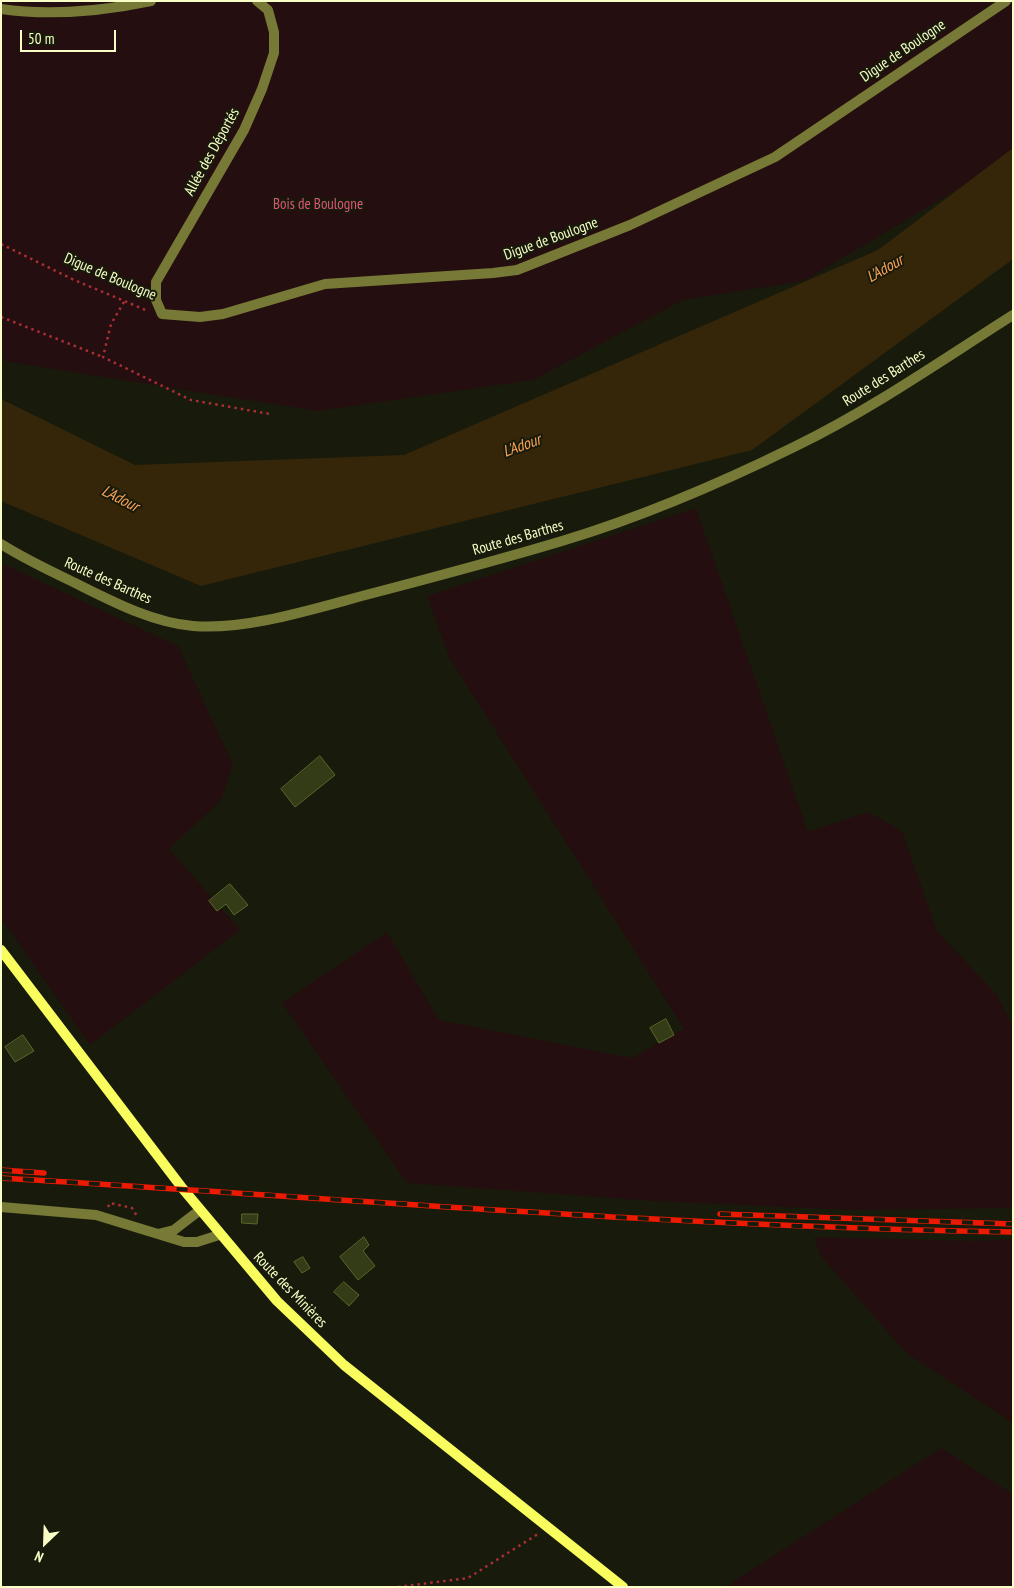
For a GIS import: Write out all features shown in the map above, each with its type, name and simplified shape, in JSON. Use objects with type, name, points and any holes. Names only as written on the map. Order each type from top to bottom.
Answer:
[{"type":"main road","name":"Route des Minières","points":[[1,950],[219,1235],[277,1302],[344,1365],[622,1587]]},
{"type":"street","points":[[1,9],[24,12],[84,10],[120,8],[151,1]]},
{"type":"street","name":"Allée des Déportés","points":[[162,314],[156,300],[156,282],[244,130],[262,89],[274,53],[274,32],[268,10],[257,1]]},
{"type":"street","name":"Digue de Boulogne","points":[[162,314],[200,317],[223,314],[325,284],[493,273],[517,270],[553,257],[630,225],[775,158],[1006,1]]},
{"type":"street","name":"Route des Barthes","points":[[1,544],[113,602],[147,616],[190,626],[253,622],[398,586],[564,541],[709,486],[799,445],[872,404],[1013,315]]},
{"type":"street","points":[[1,1207],[96,1215],[184,1242],[197,1242],[219,1235]]},
{"type":"street","points":[[158,1234],[174,1230],[200,1210]]},
{"type":"path","name":"Digue de Boulogne","points":[[1,244],[124,302],[141,309],[162,314]]},
{"type":"path","points":[[103,357],[111,324],[124,302]]},
{"type":"path","points":[[1,317],[103,357],[191,400],[270,414]]},
{"type":"path","points":[[398,1587],[468,1578],[547,1527]]},
{"type":"green space","name":"Bois de Boulogne","points":[[1,1],[1013,1],[1013,156],[804,281],[683,300],[533,380],[317,411],[9,362],[1,357]]},
{"type":"green space","points":[[696,508],[808,832],[868,812],[902,831],[937,931],[997,995],[1013,1026],[1013,1208],[852,1210],[654,1201],[407,1183],[282,1003],[387,932],[439,1020],[632,1058],[684,1029],[450,659],[427,596]]},
{"type":"green space","points":[[1,563],[178,646],[233,765],[221,800],[169,849],[240,930],[90,1045],[1,918]]},
{"type":"green space","points":[[814,1237],[976,1241],[1013,1239],[1013,1423],[906,1353],[821,1256]]},
{"type":"green space","points":[[941,1448],[1013,1494],[1013,1587],[725,1587]]},
{"type":"water","name":"L'Adour","points":[[1013,148],[1013,259],[752,450],[201,586],[1,501],[1,399],[135,465],[404,455],[878,250]]},
{"type":"building","points":[[320,756],[335,775],[295,807],[281,789]]},
{"type":"building","points":[[230,884],[248,905],[234,915],[226,904],[217,911],[209,901]]},
{"type":"building","points":[[666,1019],[674,1035],[659,1043],[650,1028]]},
{"type":"building","points":[[23,1035],[34,1051],[15,1062],[5,1047]]},
{"type":"building","points":[[242,1214],[258,1214],[257,1224],[242,1223]]},
{"type":"building","points":[[364,1237],[369,1245],[363,1251],[375,1266],[358,1280],[340,1257]]},
{"type":"building","points":[[303,1257],[310,1268],[302,1273],[294,1262]]},
{"type":"building","points":[[344,1282],[359,1295],[349,1306],[334,1292]]},
{"type":"railway","points":[[1,1170],[44,1173]]},
{"type":"railway","points":[[1,1178],[633,1218],[886,1229],[1013,1232]]},
{"type":"railway","points":[[720,1214],[1013,1224]]}]
